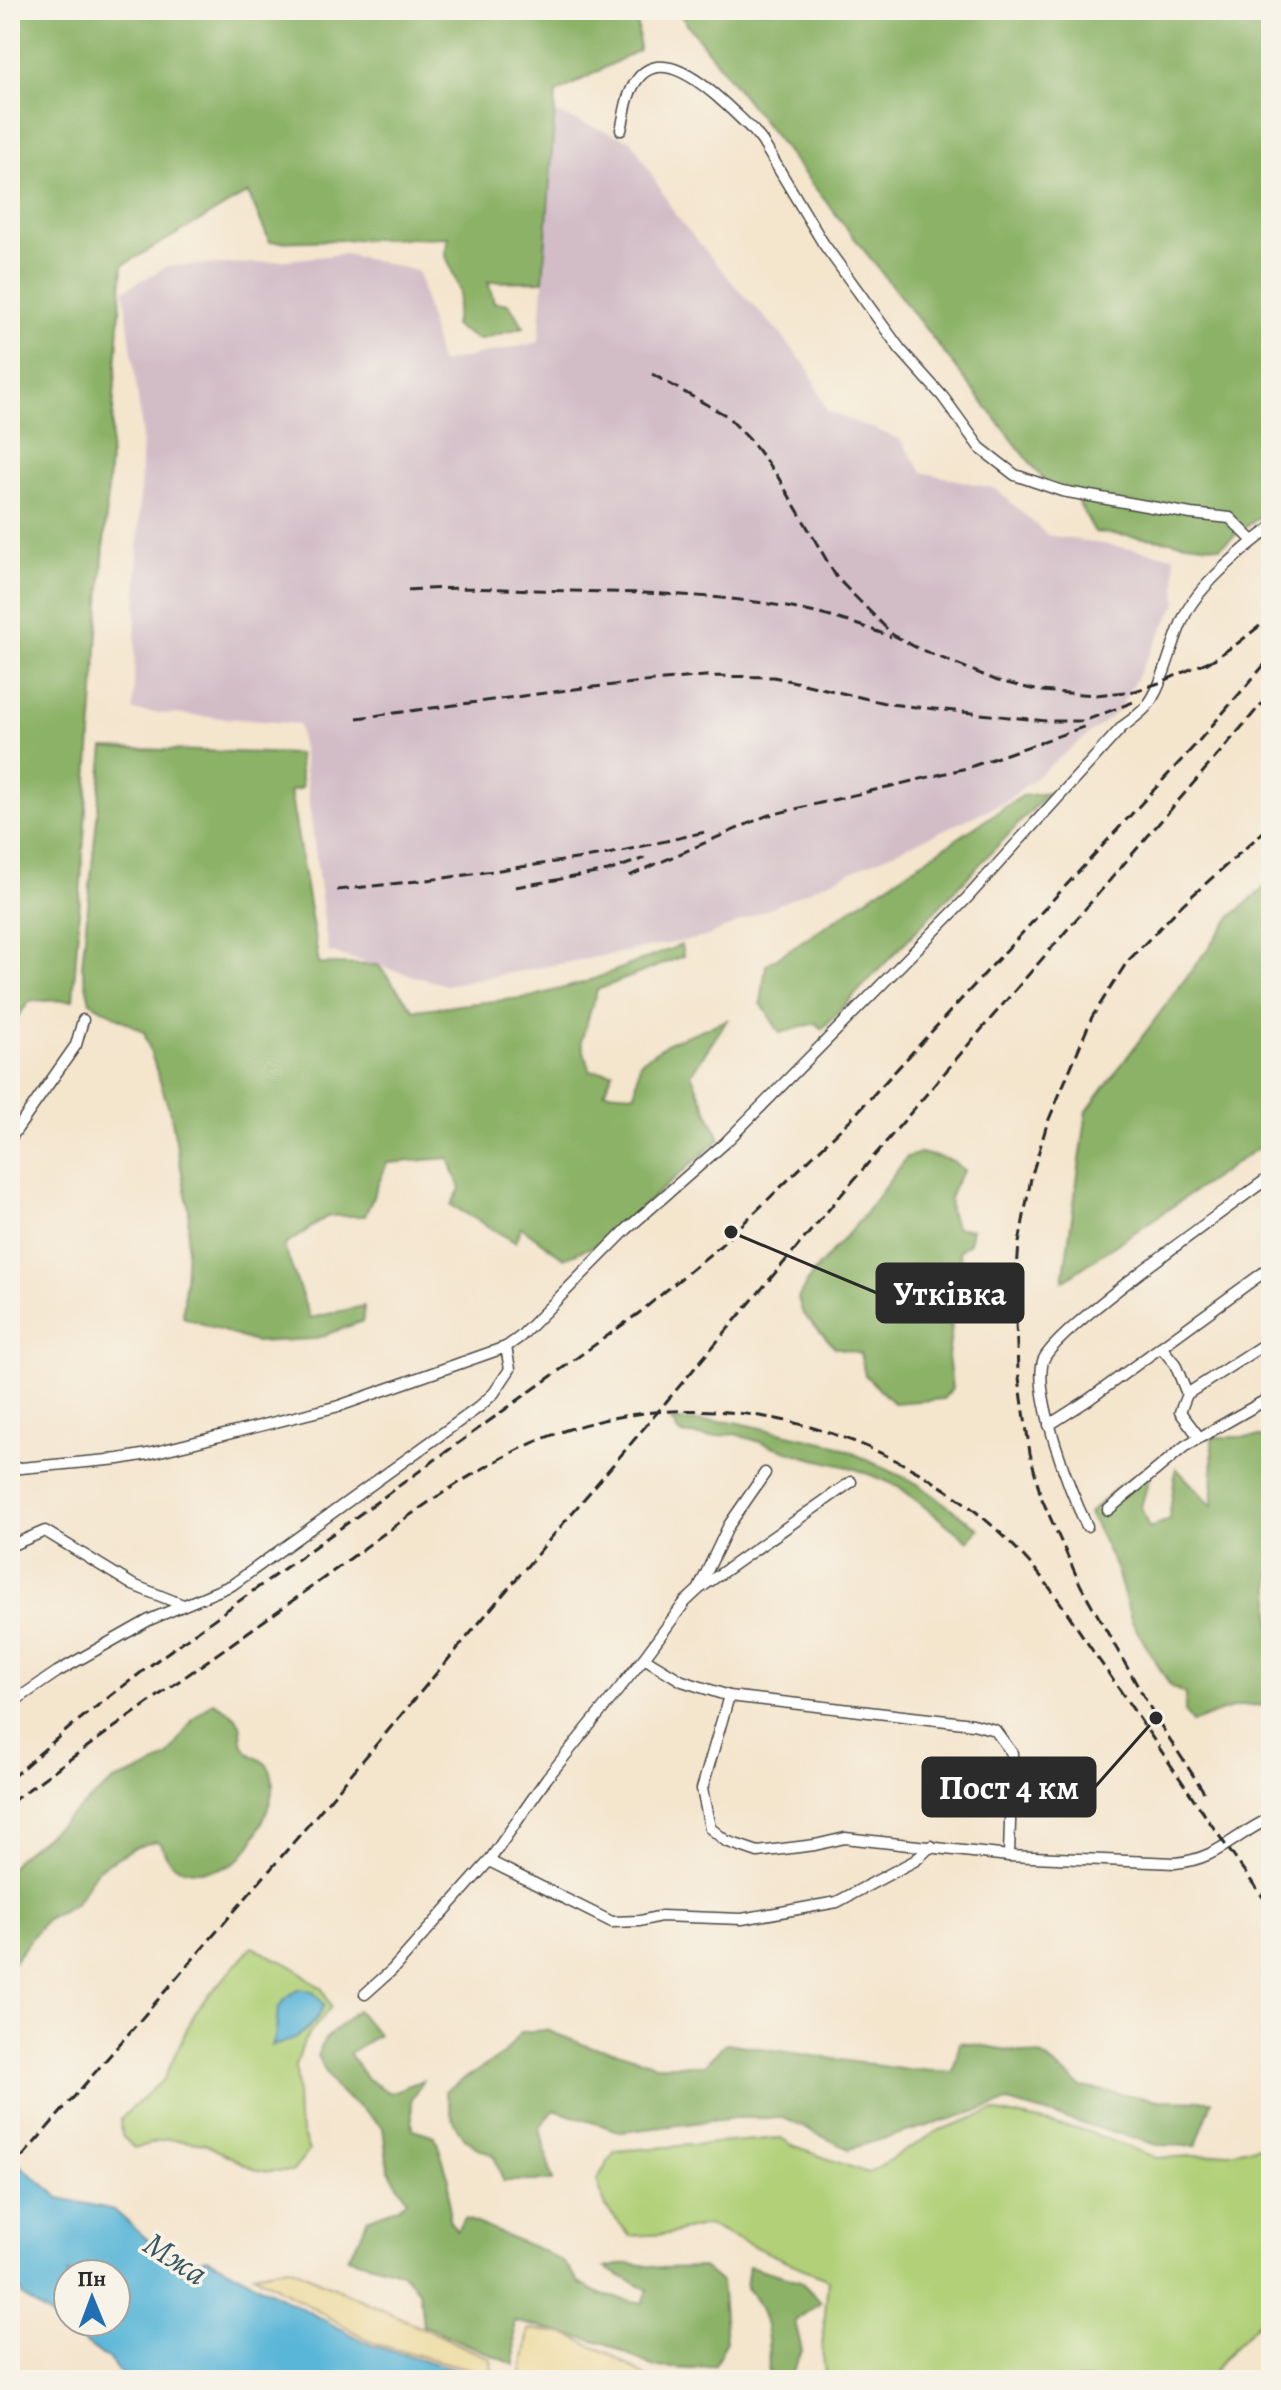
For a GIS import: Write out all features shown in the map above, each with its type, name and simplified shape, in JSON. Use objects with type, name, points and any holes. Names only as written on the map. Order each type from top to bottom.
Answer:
[{"type":"street","points":[[621,130],[630,93],[639,78],[653,68],[667,66],[685,71],[762,141],[823,243],[900,349],[943,397],[980,448],[1015,475],[1062,491],[1230,518],[1253,541]]},
{"type":"street","points":[[10,1469],[148,1454],[339,1406],[506,1347],[520,1337],[627,1229],[725,1143],[967,898],[1122,727],[1147,707],[1156,692],[1170,648],[1189,608],[1253,541],[1271,528]]},
{"type":"street","points":[[10,1139],[76,1045],[83,1020]]},
{"type":"street","points":[[1087,1526],[1066,1479],[1049,1425],[1042,1362],[1052,1346],[1141,1273],[1271,1176]]},
{"type":"street","points":[[1049,1425],[1271,1267]]},
{"type":"street","points":[[1199,1437],[1180,1412],[1187,1394],[1271,1340]]},
{"type":"street","points":[[10,1704],[57,1672],[149,1620],[232,1585],[479,1407],[494,1393],[510,1369],[506,1347]]},
{"type":"street","points":[[1161,1347],[1175,1364],[1187,1394]]},
{"type":"street","points":[[1108,1510],[1199,1437],[1271,1397]]},
{"type":"street","points":[[699,1589],[729,1525],[765,1473]]},
{"type":"street","points":[[365,1994],[392,1970],[489,1861],[547,1778],[685,1602],[851,1482]]},
{"type":"street","points":[[10,1546],[45,1531],[133,1585],[183,1605]]},
{"type":"street","points":[[644,1658],[682,1681],[729,1696],[973,1724],[995,1730],[1012,1753],[1009,1856]]},
{"type":"street","points":[[729,1696],[702,1789],[710,1828],[726,1841],[758,1852],[845,1838],[1009,1856],[1175,1863],[1209,1856],[1271,1818]]},
{"type":"street","points":[[489,1861],[612,1922],[640,1921],[661,1916],[742,1919],[837,1902],[916,1860],[931,1846]]},
{"type":"shaded area","points":[[555,113],[632,141],[676,216],[809,370],[827,411],[900,439],[922,472],[996,489],[1047,535],[1174,556],[1177,603],[1119,710],[1005,802],[706,937],[446,985],[328,952],[299,724],[133,711],[142,430],[124,290],[168,266],[258,263],[345,254],[418,271],[440,363],[539,342]]},
{"type":"green space","points":[[10,10],[623,10],[638,26],[639,50],[556,93],[543,281],[488,282],[494,302],[509,304],[524,327],[478,340],[454,326],[460,292],[445,253],[449,237],[270,242],[248,193],[123,265],[73,1000],[30,1001],[10,1026]]},
{"type":"green space","points":[[676,10],[1271,10],[1271,508],[1220,547],[1095,532],[1075,497],[1054,493]]},
{"type":"green space","points":[[104,748],[298,754],[302,788],[290,791],[319,964],[378,965],[414,1010],[531,997],[586,982],[681,945],[683,956],[597,990],[581,1041],[590,1071],[613,1072],[604,1092],[635,1094],[640,1062],[670,1042],[727,1020],[691,1074],[720,1139],[599,1244],[564,1258],[521,1227],[515,1242],[451,1205],[460,1189],[449,1158],[387,1163],[365,1216],[328,1216],[284,1246],[310,1318],[364,1306],[363,1321],[314,1339],[254,1342],[183,1317],[189,1210],[171,1115],[144,1032],[90,1002],[82,966]]},
{"type":"green space","points":[[1048,793],[822,1029],[816,1023],[780,1033],[761,1003],[766,965],[1022,796]]},
{"type":"green space","points":[[1271,882],[1271,1139],[1063,1281],[1087,1111],[1232,916]]},
{"type":"green space","points":[[921,1153],[953,1161],[964,1171],[952,1191],[950,1213],[957,1228],[972,1229],[969,1243],[959,1251],[961,1260],[951,1278],[959,1302],[957,1307],[946,1302],[941,1311],[946,1325],[952,1326],[948,1356],[952,1389],[943,1399],[893,1403],[865,1375],[860,1353],[835,1347],[803,1314],[798,1298],[812,1274],[861,1219],[907,1157]]},
{"type":"green space","points":[[671,1421],[735,1422],[836,1445],[918,1484],[979,1529],[968,1541],[898,1486],[853,1468],[735,1434],[709,1437],[680,1434]]},
{"type":"green space","points":[[1212,1437],[1271,1437],[1271,1707],[1240,1707],[1192,1723],[1185,1712],[1185,1694],[1171,1687],[1132,1622],[1116,1568],[1089,1513],[1121,1484],[1152,1468],[1141,1507],[1149,1529],[1169,1519],[1176,1468],[1213,1507]]},
{"type":"green space","points":[[213,1702],[235,1717],[245,1749],[266,1764],[271,1772],[273,1782],[269,1806],[244,1854],[222,1868],[192,1871],[169,1860],[161,1843],[155,1841],[134,1848],[98,1869],[75,1904],[46,1919],[10,1966],[10,1869],[17,1859],[114,1781],[169,1756],[193,1719]]},
{"type":"green space","points":[[252,1947],[294,1967],[322,1989],[331,2007],[304,2041],[296,2066],[298,2121],[309,2151],[293,2171],[258,2171],[205,2144],[168,2139],[134,2148],[122,2136],[121,2118],[164,2079],[195,2011]]},
{"type":"green space","points":[[357,2010],[378,2035],[349,2053],[366,2078],[390,2093],[423,2080],[411,2101],[413,2129],[435,2136],[449,2179],[449,2220],[457,2231],[464,2218],[543,2251],[564,2263],[580,2284],[602,2295],[643,2303],[648,2290],[605,2268],[629,2263],[660,2268],[703,2267],[721,2282],[726,2342],[715,2365],[693,2369],[654,2367],[605,2343],[514,2321],[515,2365],[423,2325],[419,2290],[400,2272],[347,2257],[361,2236],[367,2219],[399,2207],[407,2199],[388,2169],[383,2127],[335,2088],[317,2056],[325,2039]]},
{"type":"green space","points":[[546,2030],[590,2047],[618,2052],[655,2065],[704,2065],[726,2043],[901,2069],[953,2072],[960,2042],[1043,2056],[1081,2087],[1159,2100],[1212,2101],[1196,2146],[1158,2145],[1008,2102],[849,2149],[784,2118],[734,2118],[622,2132],[554,2110],[540,2128],[553,2181],[503,2181],[494,2155],[472,2144],[459,2131],[445,2091],[504,2054],[521,2032]]},
{"type":"green space","points":[[993,2111],[1086,2131],[1157,2158],[1212,2155],[1271,2144],[1271,2310],[1221,2361],[1207,2380],[826,2380],[822,2348],[828,2280],[707,2225],[668,2234],[630,2236],[605,2206],[597,2180],[615,2151],[781,2138],[795,2147],[868,2173],[940,2130]]},
{"type":"green space","points":[[749,2266],[800,2281],[821,2302],[795,2321],[802,2351],[789,2380],[768,2380],[767,2331],[760,2308],[746,2288]]},
{"type":"sand","points":[[289,2267],[491,2359],[492,2375],[376,2344],[254,2274]]},
{"type":"sand","points":[[529,2329],[567,2334],[610,2354],[651,2380],[521,2380]]},
{"type":"water","points":[[299,1989],[313,1992],[324,2005],[303,2032],[289,2041],[272,2046],[279,2008]]},
{"type":"water","points":[[10,2157],[60,2198],[114,2210],[172,2261],[186,2264],[207,2258],[373,2346],[495,2380],[128,2380],[109,2360],[79,2338],[132,2338],[132,2258],[52,2258],[52,2318],[23,2296],[10,2267]]},
{"type":"railway","points":[[652,374],[727,416],[778,477],[837,578],[893,635],[917,648],[998,681],[1040,691],[1096,695],[1135,691],[1216,658]]},
{"type":"railway","points":[[408,590],[470,588],[735,599],[813,613],[891,637]]},
{"type":"railway","points":[[1206,664],[1271,617]]},
{"type":"railway","points":[[10,1779],[75,1723],[160,1658],[639,1313],[720,1246],[852,1118],[1197,743],[1271,657]]},
{"type":"railway","points":[[357,718],[583,688],[705,676],[774,677],[889,704],[1046,721],[1084,721],[1136,701]]},
{"type":"railway","points":[[10,2171],[1271,693]]},
{"type":"railway","points":[[629,876],[766,816],[967,768],[1089,725]]},
{"type":"railway","points":[[1204,1792],[1156,1718],[1081,1586],[1041,1497],[1030,1453],[1018,1371],[1015,1297],[1019,1243],[1031,1178],[1047,1124],[1092,1017],[1127,962],[1183,904],[1271,825]]},
{"type":"railway","points":[[337,890],[604,855],[705,832]]},
{"type":"railway","points":[[515,887],[608,871],[645,858]]},
{"type":"railway","points":[[10,1803],[402,1521],[494,1462],[526,1446],[591,1423],[658,1412],[726,1412],[793,1423],[858,1443],[920,1473],[976,1512],[1026,1559],[1063,1606],[1271,1908]]},
{"type":"place","name":"Уткiвка","points":[[731,1232]]},
{"type":"place","name":"Пост 4 км","points":[[1156,1718]]},
{"type":"water label","name":"Мжа","points":[[176,2258]]}]
